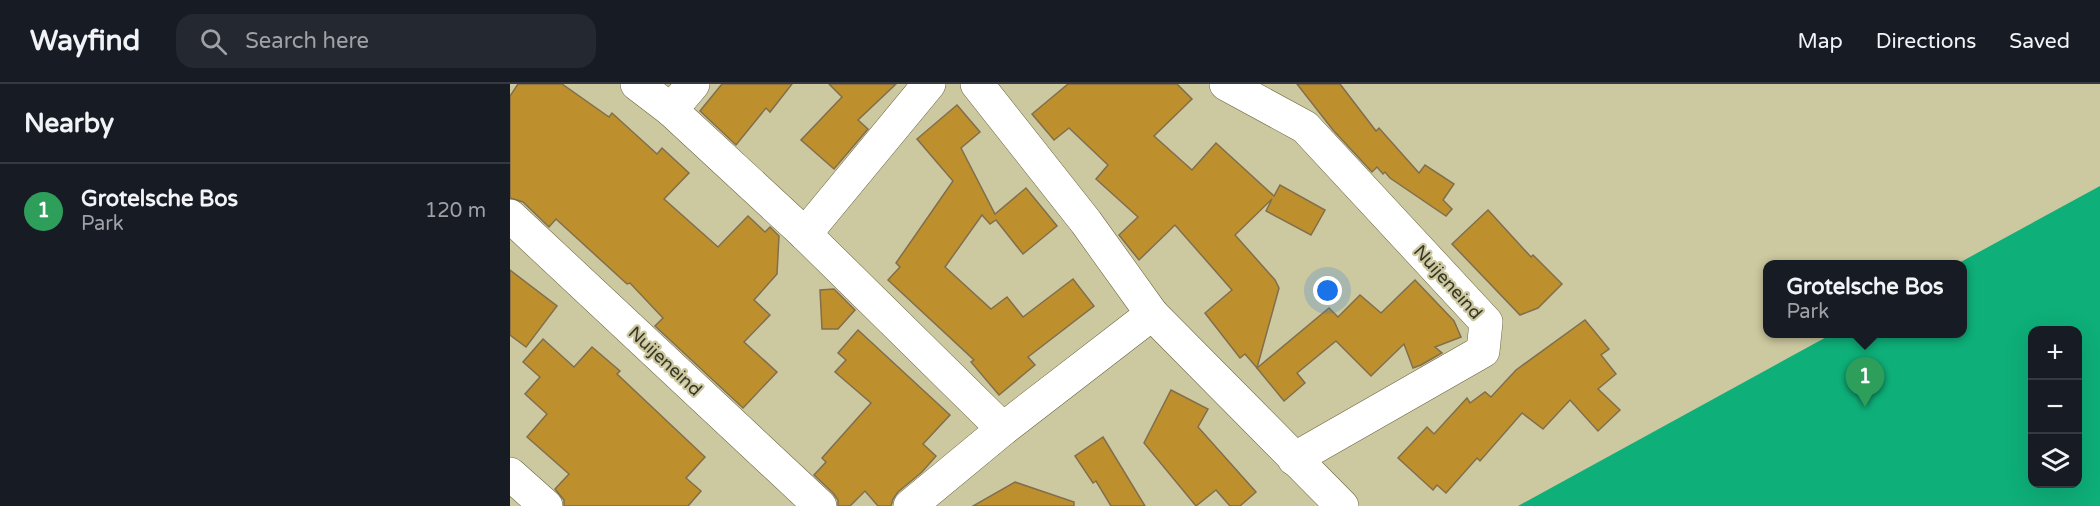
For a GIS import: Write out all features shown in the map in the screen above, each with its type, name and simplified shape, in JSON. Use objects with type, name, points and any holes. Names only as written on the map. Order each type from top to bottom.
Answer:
[{"type":"street","points":[[638,84],[671,110],[805,234],[1003,429]]},
{"type":"street","points":[[671,110],[693,84]]},
{"type":"street","points":[[805,234],[929,84]]},
{"type":"street","points":[[977,84],[1086,222],[1152,314],[1342,506]]},
{"type":"street","name":"Nuijeneind","points":[[1226,84],[1305,127],[1486,322],[1483,351],[1294,459]]},
{"type":"street","name":"Nuijeneind","points":[[510,216],[820,506]]},
{"type":"street","points":[[910,506],[1003,429],[1152,314]]},
{"type":"street","points":[[510,474],[546,506]]},
{"type":"green space","points":[[2100,186],[2100,506],[1518,506],[1825,338],[1967,338],[1967,260],[1964,260]]},
{"type":"building","points":[[518,84],[562,84],[609,117],[612,113],[657,154],[662,148],[689,173],[664,199],[718,247],[748,216],[765,232],[770,227],[779,236],[777,274],[754,300],[770,315],[744,342],[777,372],[743,408],[655,326],[663,318],[630,283],[627,284],[556,219],[549,227],[523,202],[510,198],[510,96]]},
{"type":"building","points":[[722,84],[792,84],[770,112],[766,108],[736,145],[700,111]]},
{"type":"building","points":[[829,84],[896,84],[858,120],[868,129],[834,169],[801,140],[842,97]]},
{"type":"building","points":[[1068,84],[1177,84],[1192,99],[1154,136],[1192,170],[1216,143],[1274,196],[1280,185],[1325,210],[1311,235],[1266,211],[1272,199],[1235,235],[1275,280],[1279,288],[1257,368],[1245,354],[1240,358],[1205,313],[1232,290],[1175,225],[1139,260],[1119,235],[1138,217],[1096,179],[1108,165],[1069,128],[1054,140],[1032,114]]},
{"type":"building","points":[[1297,84],[1340,84],[1376,131],[1379,128],[1419,173],[1425,165],[1454,184],[1443,200],[1452,209],[1446,216],[1390,178],[1385,172],[1383,174],[1377,167],[1372,172],[1333,130]]},
{"type":"building","points":[[957,105],[980,132],[961,148],[995,214],[1026,188],[1057,226],[1023,254],[996,220],[990,224],[982,215],[945,267],[991,309],[1007,297],[1023,317],[1073,279],[1094,306],[1028,357],[1035,365],[999,395],[971,362],[974,360],[888,280],[900,267],[896,263],[953,181],[917,139]]},
{"type":"building","points":[[1488,210],[1531,257],[1533,255],[1562,284],[1538,308],[1520,315],[1452,244]]},
{"type":"building","points":[[510,270],[557,306],[526,347],[510,335]]},
{"type":"building","points":[[1415,280],[1454,321],[1461,337],[1435,347],[1442,353],[1421,365],[1413,368],[1404,344],[1371,376],[1336,341],[1297,373],[1305,383],[1284,401],[1257,368],[1329,308],[1338,317],[1360,295],[1381,313]]},
{"type":"building","points":[[834,289],[855,310],[838,329],[822,329],[820,290]]},
{"type":"building","points":[[1585,320],[1609,349],[1601,355],[1616,374],[1598,389],[1620,410],[1598,431],[1570,400],[1543,429],[1522,413],[1480,461],[1477,458],[1446,493],[1437,485],[1433,490],[1398,458],[1427,427],[1434,434],[1467,398],[1470,403],[1485,392],[1491,397],[1516,370]]},
{"type":"building","points":[[858,330],[950,415],[923,444],[936,456],[922,472],[898,492],[891,506],[878,506],[865,491],[850,506],[838,506],[838,500],[833,493],[814,475],[826,462],[822,458],[871,403],[835,372],[846,360],[838,353]]},
{"type":"building","points":[[543,339],[574,367],[592,347],[620,371],[617,374],[705,457],[686,478],[701,491],[688,506],[564,506],[564,500],[555,489],[569,474],[527,437],[547,414],[525,394],[540,377],[523,362]]},
{"type":"building","points":[[1171,390],[1208,409],[1198,427],[1256,492],[1240,506],[1230,506],[1216,490],[1196,506],[1144,443]]},
{"type":"building","points":[[1103,437],[1145,506],[1111,506],[1096,481],[1093,483],[1075,456]]},
{"type":"building","points":[[1015,482],[1074,502],[1074,506],[973,506]]},
{"type":"place","name":"Grotelsche Bos","points":[[1865,407]]}]
